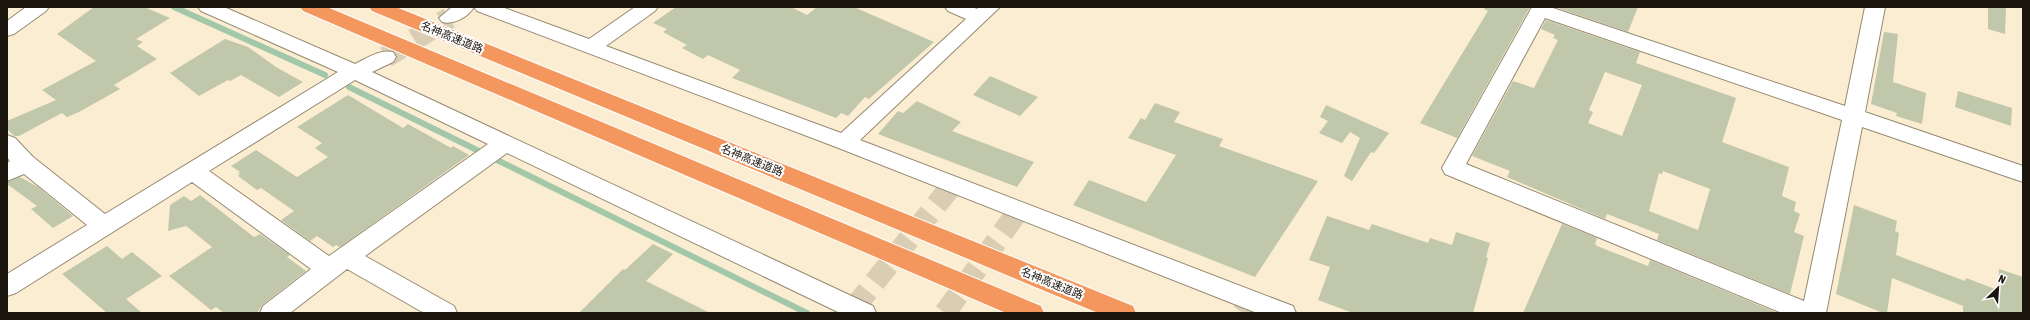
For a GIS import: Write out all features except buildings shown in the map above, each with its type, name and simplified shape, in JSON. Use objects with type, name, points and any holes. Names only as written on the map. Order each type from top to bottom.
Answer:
[{"type":"highway","points":[[310,7],[1032,313]]},
{"type":"highway","name":"名神高速道路","points":[[379,7],[1124,313]]},
{"type":"highway","points":[[498,86],[560,122],[908,273],[994,313]]},
{"type":"street","points":[[7,30],[39,7]]},
{"type":"street","points":[[208,7],[355,72],[494,152],[849,310]]},
{"type":"street","points":[[449,18],[465,7]]},
{"type":"street","points":[[484,7],[592,46],[844,142],[1284,313]]},
{"type":"street","points":[[592,46],[648,7]]},
{"type":"street","points":[[955,7],[985,12]]},
{"type":"street","points":[[1814,313],[1875,7]]},
{"type":"street","points":[[1808,313],[1453,168],[1541,8],[2023,174]]},
{"type":"street","points":[[844,142],[985,12]]},
{"type":"street","points":[[7,286],[337,81],[386,57]]},
{"type":"street","points":[[7,143],[16,168],[104,226]]},
{"type":"street","points":[[272,313],[338,263],[494,152]]},
{"type":"street","points":[[193,171],[338,263],[445,313]]},
{"type":"waterway","points":[[174,7],[325,75]]},
{"type":"waterway","points":[[349,87],[807,313]]},
{"type":"tunnel","points":[[386,57],[449,18]]},
{"type":"tunnel","points":[[854,308],[953,184]]},
{"type":"tunnel","points":[[945,313],[1019,210]]},
{"type":"tunnel","points":[[1243,313],[1252,300]]}]
